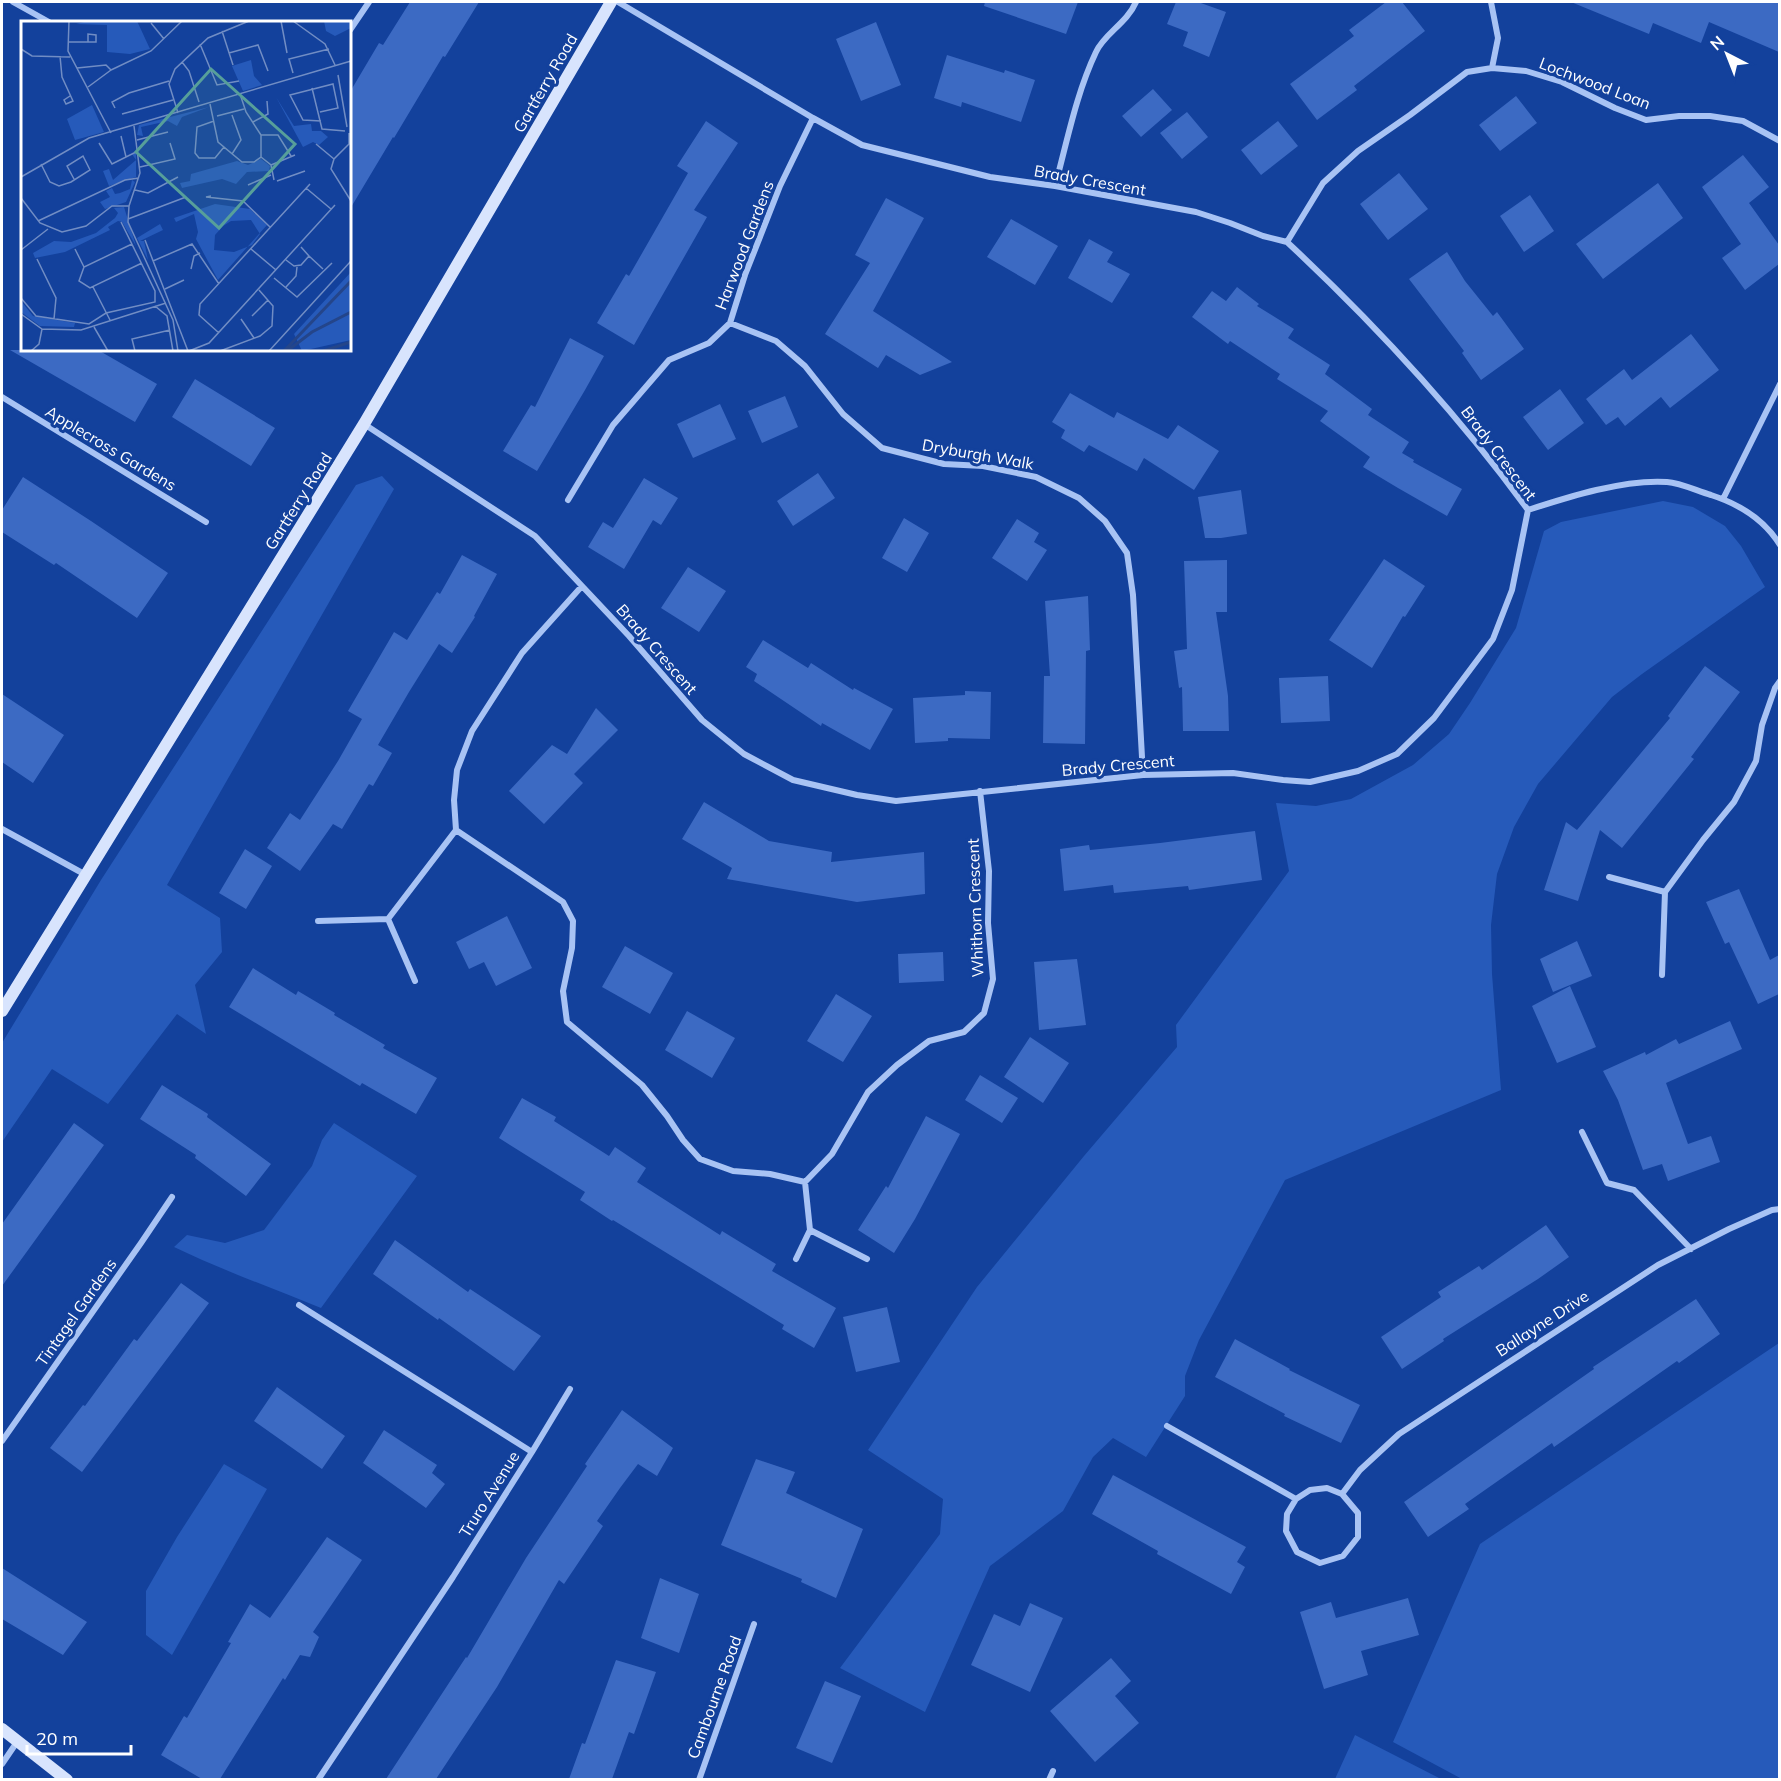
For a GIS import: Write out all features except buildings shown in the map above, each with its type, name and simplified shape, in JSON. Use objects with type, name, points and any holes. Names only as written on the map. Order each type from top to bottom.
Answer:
[{"type":"street","points":[[13,2],[47,21]]},
{"type":"street","points":[[351,29],[369,2]]},
{"type":"street","name":"Gartferry Road","points":[[2,1011],[364,423],[611,2]]},
{"type":"street","name":"Brady Crescent","points":[[364,423],[536,536],[629,636],[702,720],[744,754],[793,780],[857,795],[896,801],[1143,775],[1233,773],[1310,782],[1358,771],[1397,754],[1434,718],[1493,639],[1512,590],[1528,510],[1464,427],[1400,354],[1287,242],[1263,236],[1196,212],[1055,186],[990,177],[862,145],[618,2]]},
{"type":"street","points":[[1055,186],[1081,89],[1097,50],[1131,12],[1136,2]]},
{"type":"street","points":[[1491,2],[1497,38],[1492,68]]},
{"type":"street","name":"Lochwood Loan","points":[[1287,242],[1323,183],[1358,150],[1467,72],[1492,68],[1526,71],[1562,82],[1615,108],[1646,120],[1679,116],[1743,121],[1779,141]]},
{"type":"street","name":"Harwood Gardens","points":[[568,500],[613,425],[669,360],[709,343],[730,322],[745,274],[780,186],[813,118]]},
{"type":"street","name":"Dryburgh Walk","points":[[730,322],[776,341],[805,366],[843,414],[882,448],[944,464],[983,466],[1036,477],[1079,498],[1105,521],[1127,553],[1133,595],[1143,775]]},
{"type":"street","points":[[1723,499],[1779,384]]},
{"type":"street","name":"Applecross Gardens","points":[[2,397],[206,522]]},
{"type":"street","points":[[1528,510],[1562,499],[1633,483],[1668,482],[1723,499],[1754,515],[1774,536],[1779,545]]},
{"type":"street","points":[[388,919],[456,830],[454,800],[457,770],[472,731],[522,654],[582,586]]},
{"type":"street","points":[[1662,975],[1665,892],[1740,792],[1756,761],[1762,725],[1779,681]]},
{"type":"street","name":"Whithorn Crescent","points":[[805,1182],[832,1154],[868,1092],[897,1065],[929,1041],[964,1032],[984,1012],[993,979],[988,923],[989,871],[980,791]]},
{"type":"street","points":[[2,830],[87,875]]},
{"type":"street","points":[[456,830],[563,902],[573,921],[572,948],[563,991],[567,1022],[642,1085],[700,1159],[733,1171],[770,1174],[805,1182],[810,1230],[796,1259]]},
{"type":"street","points":[[1609,876],[1665,892]]},
{"type":"street","points":[[318,921],[388,919]]},
{"type":"street","points":[[388,919],[415,981]]},
{"type":"street","points":[[1582,1132],[1606,1182],[1634,1190],[1691,1249]]},
{"type":"street","name":"Tintagel Gardens","points":[[2,1441],[171,1197]]},
{"type":"street","name":"Ballayne Drive","points":[[1342,1494],[1360,1470],[1399,1434],[1612,1294],[1658,1265],[1729,1229],[1779,1209]]},
{"type":"street","points":[[810,1230],[867,1259]]},
{"type":"street","name":"Truro Avenue","points":[[299,1305],[532,1452],[453,1577],[318,1779]]},
{"type":"street","points":[[532,1452],[570,1389]]},
{"type":"street","points":[[1167,1426],[1296,1499]]},
{"type":"street","points":[[1327,1488],[1342,1494],[1358,1513],[1358,1537],[1343,1556],[1320,1563],[1297,1552],[1286,1531],[1287,1514],[1296,1499],[1310,1490],[1327,1488]]},
{"type":"street","name":"Cambourne Road","points":[[699,1779],[754,1624]]},
{"type":"street","points":[[2,1729],[67,1779]]},
{"type":"street","points":[[2,1764],[17,1742]]},
{"type":"street","points":[[1049,1779],[1053,1770]]},
{"type":"shaded area","points":[[382,476],[394,489],[167,885],[220,918],[222,952],[195,985],[206,1034],[177,1014],[108,1104],[52,1069],[2,1142],[2,1043],[101,880],[356,485]]},
{"type":"shaded area","points":[[1663,501],[1693,507],[1725,526],[1741,546],[1765,587],[1612,697],[1538,784],[1514,827],[1497,874],[1491,925],[1492,974],[1501,1090],[1285,1180],[1199,1340],[1185,1376],[1185,1396],[1146,1457],[1113,1438],[1093,1457],[1063,1511],[990,1566],[925,1712],[840,1668],[940,1534],[943,1499],[868,1450],[977,1287],[1177,1047],[1176,1025],[1289,871],[1276,803],[1316,806],[1351,799],[1413,765],[1449,734],[1516,628],[1544,531],[1561,522]]},
{"type":"shaded area","points":[[334,1123],[417,1176],[321,1308],[174,1247],[187,1235],[225,1243],[264,1230],[312,1166],[322,1140]]},
{"type":"shaded area","points":[[1779,1343],[1779,1779],[1462,1779],[1393,1742],[1480,1544]]},
{"type":"shaded area","points":[[224,1464],[267,1489],[172,1655],[146,1635],[146,1591],[177,1537]]},
{"type":"shaded area","points":[[1355,1735],[1441,1779],[1335,1779]]}]
